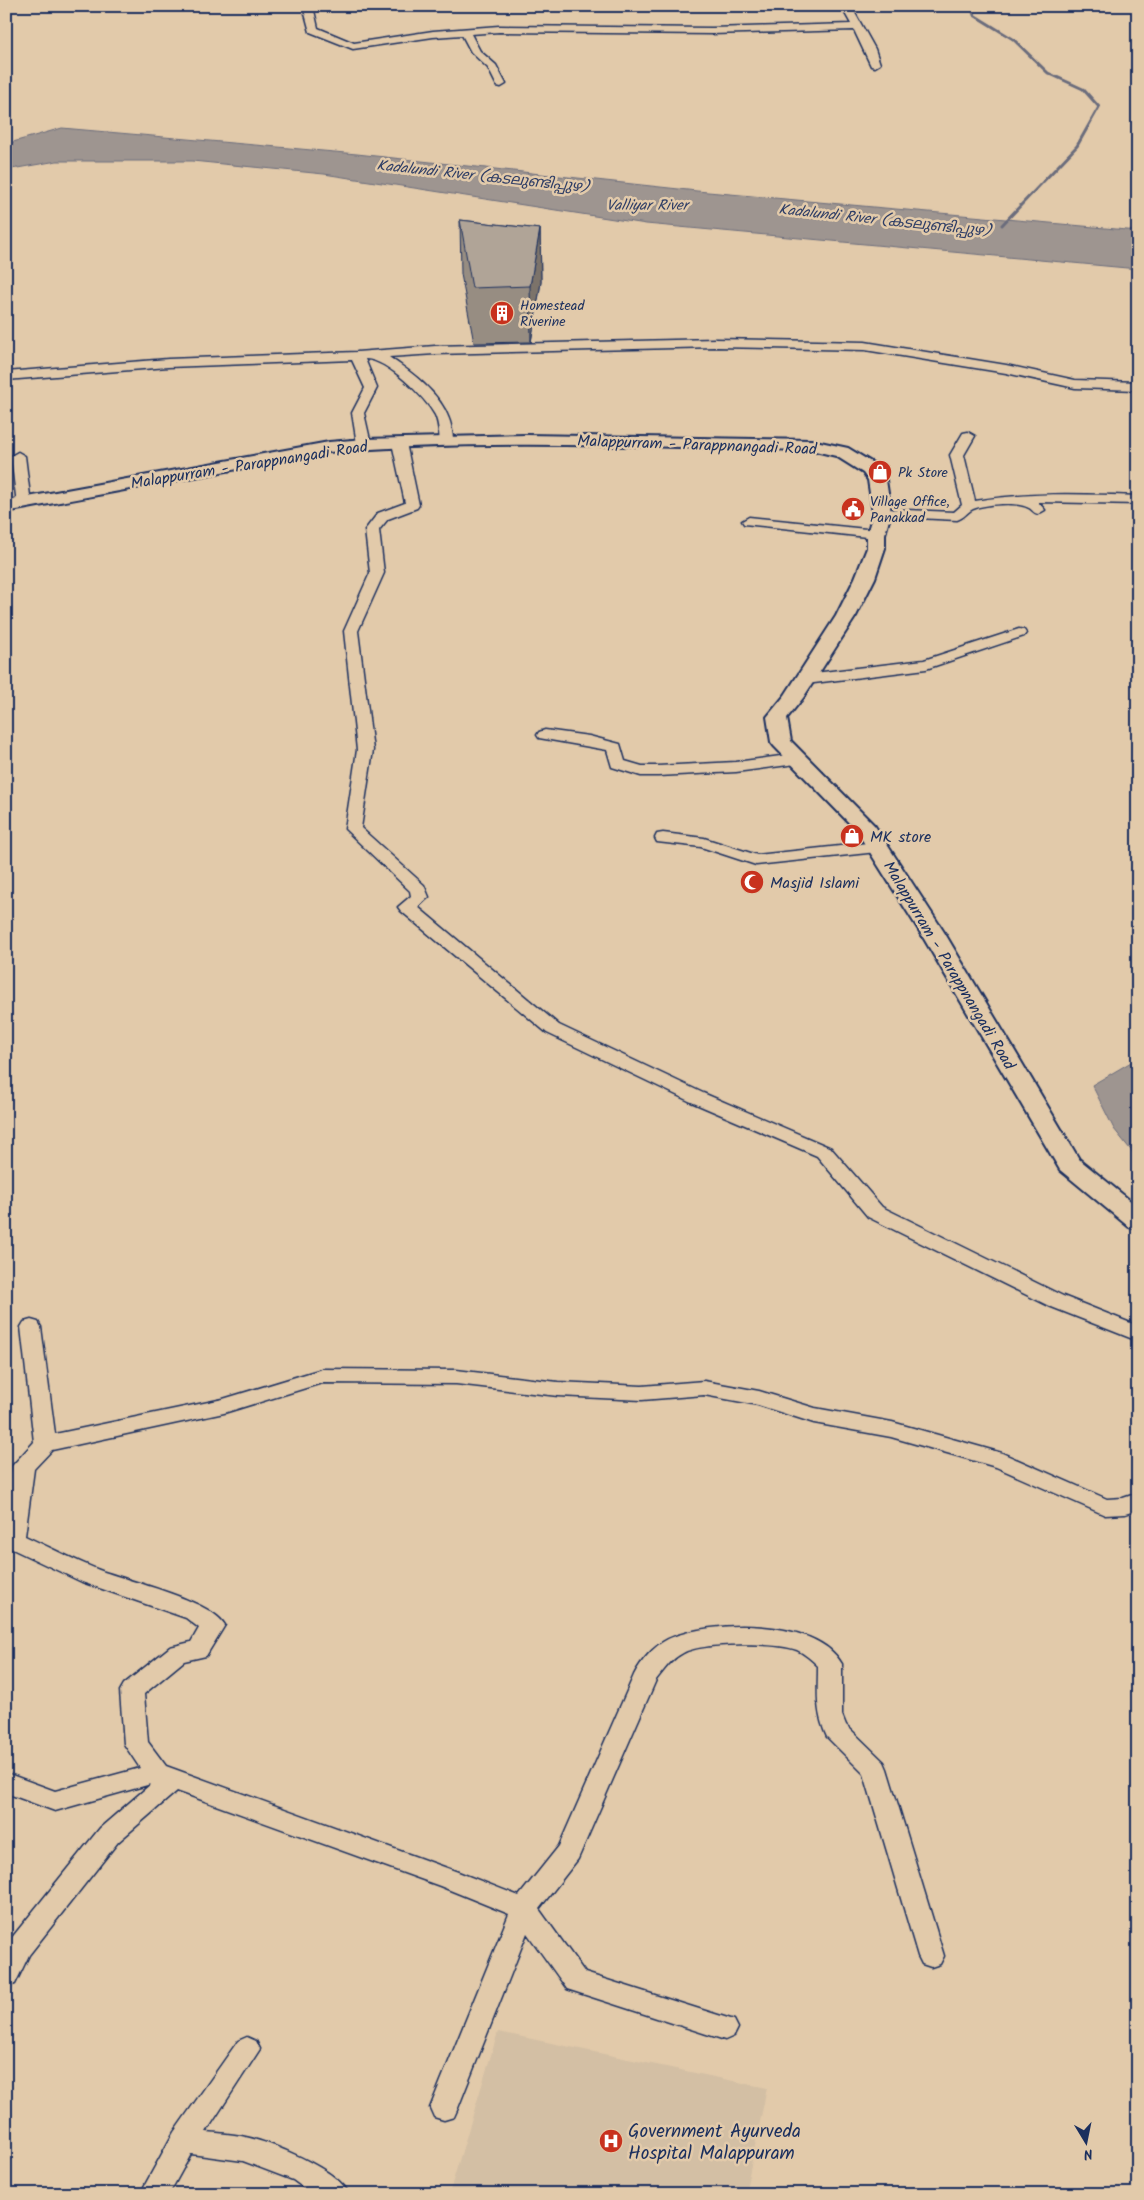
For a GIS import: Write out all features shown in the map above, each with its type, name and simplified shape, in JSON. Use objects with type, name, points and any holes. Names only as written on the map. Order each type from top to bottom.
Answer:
[{"type":"main road","name":"Malappurram - Parappnangadi Road","points":[[15,506],[205,469],[329,447],[364,444],[546,440],[811,445],[842,452],[870,469],[877,480],[882,513],[876,534],[876,548],[865,578],[846,616],[806,679],[776,717],[782,742],[796,760],[864,826],[932,932],[1069,1164],[1138,1221]]},
{"type":"street","points":[[308,6],[313,30],[353,46],[466,31],[500,29],[615,32],[751,31],[856,27]]},
{"type":"street","points":[[846,6],[856,27],[872,49],[875,64]]},
{"type":"street","points":[[466,31],[476,52],[492,67],[501,84]]},
{"type":"street","points":[[6,376],[168,363],[357,356],[435,350],[715,343],[865,346],[1006,369],[1075,384],[1138,386]]},
{"type":"street","points":[[376,355],[398,368],[424,394],[442,416],[447,442]]},
{"type":"street","points":[[357,356],[370,388],[358,413],[364,444]]},
{"type":"street","points":[[968,436],[957,454],[969,506]]},
{"type":"street","points":[[399,443],[402,465],[410,490],[412,505],[383,516],[372,530],[377,573],[351,631],[365,750],[353,829],[418,889],[420,897],[407,907],[553,1029],[696,1097],[824,1152],[875,1212],[1056,1301],[1138,1334]]},
{"type":"street","points":[[15,506],[18,456]]},
{"type":"street","points":[[882,513],[957,516],[969,506],[1012,499],[1047,497],[1138,500]]},
{"type":"street","points":[[1012,499],[1034,505],[1038,510]]},
{"type":"street","points":[[749,521],[876,534]]},
{"type":"street","points":[[806,679],[926,664],[1019,633]]},
{"type":"street","points":[[545,735],[589,741],[614,747],[618,764],[641,771],[736,767],[796,760]]},
{"type":"street","points":[[663,838],[704,843],[756,860],[877,847]]},
{"type":"street","points":[[31,1327],[44,1444]]},
{"type":"street","points":[[725,2028],[576,1981],[524,1909],[449,1879],[165,1776],[136,1744],[132,1691],[178,1653],[198,1650],[213,1625],[194,1612],[90,1576],[13,1540],[23,1466],[44,1444],[224,1406],[322,1376],[456,1377],[558,1389],[642,1393],[704,1388],[759,1398],[814,1415],[892,1430],[1002,1461],[1105,1507],[1126,1506],[1138,1501]]},
{"type":"street","points":[[444,2108],[524,1909],[569,1852],[646,1675],[663,1654],[677,1645],[721,1636],[774,1638],[798,1641],[821,1654],[830,1664],[830,1715],[836,1730],[875,1769],[931,1956]]},
{"type":"street","points":[[6,1783],[55,1801],[165,1776]]},
{"type":"street","points":[[6,1976],[19,1948],[109,1835],[165,1776]]},
{"type":"street","points":[[154,2194],[184,2141],[248,2049]]},
{"type":"street","points":[[184,2141],[243,2149],[303,2171],[334,2194]]},
{"type":"shaded area","name":"Government Ayurveda Hospital Malappuram","points":[[498,2032],[767,2088],[745,2194],[449,2194]]},
{"type":"water","name":"Valliyar River","points":[[62,128],[357,154],[697,191],[1138,231],[1138,269],[646,224],[324,174],[192,161],[57,161],[6,170],[6,144]]},
{"type":"water","points":[[1138,1058],[1138,1159],[1114,1129],[1092,1085]]},
{"type":"building","points":[[460,220],[540,229],[530,286],[472,288]]},
{"type":"waterway","points":[[971,6],[974,15],[1013,39],[1048,73],[1083,89],[1099,107],[1077,146],[1002,225]]},
{"type":"place","name":"Homestead Riverine","points":[[502,313]]},
{"type":"place","name":"Pk Store","points":[[880,472]]},
{"type":"place","name":"Village Office, Panakkad","points":[[853,509]]},
{"type":"place","name":"MK store","points":[[852,836]]},
{"type":"place","name":"Masjid Islami","points":[[752,882]]},
{"type":"place","name":"Government Ayurveda Hospital Malappuram","points":[[611,2141]]},
{"type":"water label","name":"Kadalundi River (കടലുണ്ടിപ്പുഴ)","points":[[483,176]]},
{"type":"water label","name":"Kadalundi River (കടലുണ്ടിപ്പുഴ)","points":[[885,220]]}]
